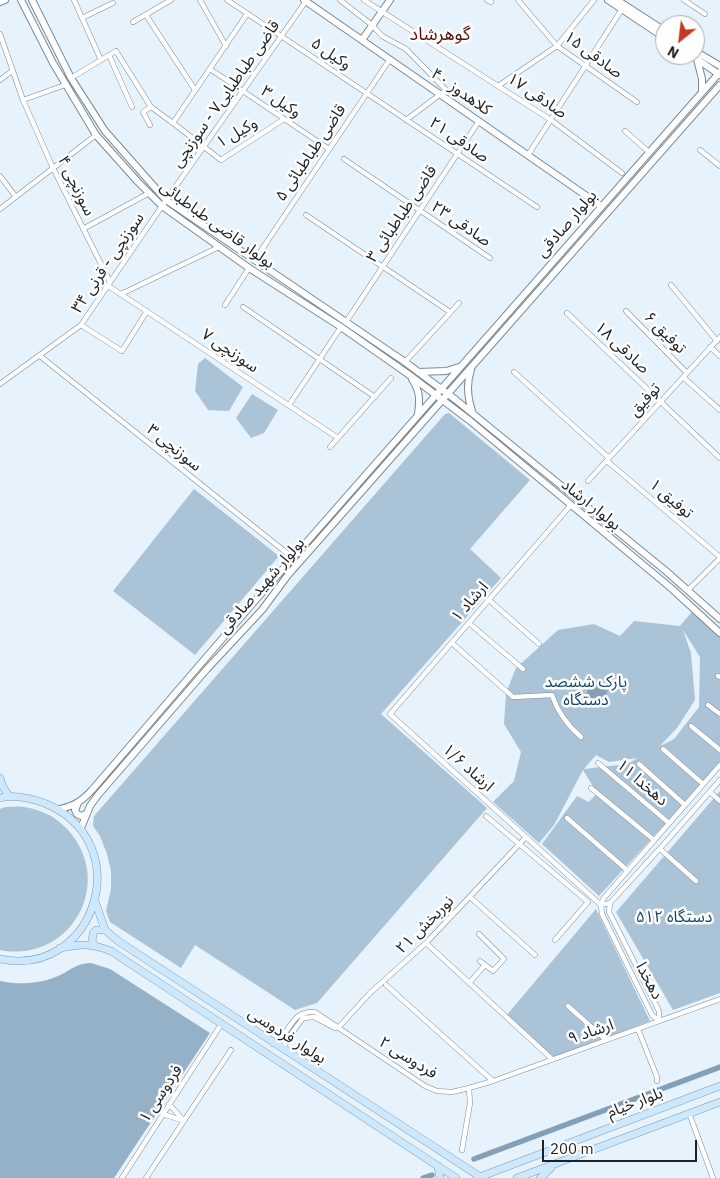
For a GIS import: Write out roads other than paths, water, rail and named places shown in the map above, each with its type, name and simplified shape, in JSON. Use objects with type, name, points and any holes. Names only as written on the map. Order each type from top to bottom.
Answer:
[{"type":"main road","points":[[0,2],[5,0]]},
{"type":"main road","name":"بولوار قاضی طباطبائی","points":[[21,0],[96,135],[149,193],[254,261],[436,395]]},
{"type":"main road","name":"بولوار قاضی طباطبائی","points":[[32,0],[71,78],[105,131],[164,203],[219,247],[249,268],[404,362],[448,394]]},
{"type":"main road","points":[[362,40],[390,0]]},
{"type":"main road","points":[[608,0],[625,5],[655,30]]},
{"type":"main road","points":[[617,0],[655,25]]},
{"type":"main road","name":"کلاهدوز ۴۰","points":[[305,1],[601,206]]},
{"type":"main road","points":[[705,57],[720,61]]},
{"type":"main road","points":[[705,60],[720,72]]},
{"type":"main road","points":[[700,65],[702,92]]},
{"type":"main road","name":"بولوار صادقی","points":[[436,395],[720,72]]},
{"type":"main road","name":"بولوار صادقی","points":[[472,366],[720,85]]},
{"type":"main road","points":[[418,372],[446,371],[460,366]]},
{"type":"main road","points":[[472,366],[468,383],[473,415]]},
{"type":"main road","name":"بولوار شهید صادقی","points":[[81,828],[86,814],[98,795],[207,669],[262,610],[288,575],[472,366]]},
{"type":"main road","points":[[408,374],[418,388],[420,405],[418,416]]},
{"type":"main road","name":"بولوار ارشاد","points":[[448,394],[688,590],[720,619]]},
{"type":"main road","name":"بولوار شهید صادقی","points":[[60,810],[78,802],[92,790],[436,395]]},
{"type":"main road","name":"بولوار ارشاد","points":[[436,395],[678,594],[720,633]]},
{"type":"main road","points":[[253,603],[262,610]]},
{"type":"main road","points":[[0,781],[9,796]]},
{"type":"main road","points":[[0,798],[9,796],[31,798],[60,810],[81,828],[91,846],[96,862],[98,880],[95,901],[85,923],[74,937],[60,948],[42,957],[23,960],[0,959]]},
{"type":"main road","points":[[78,802],[74,810],[81,816],[86,814]]},
{"type":"main road","points":[[95,901],[105,930],[96,930],[93,933],[92,942],[95,945]]},
{"type":"main road","name":"بولوار فردوسی","points":[[105,930],[118,941],[479,1178]]},
{"type":"main road","name":"بولوار فردوسی","points":[[60,948],[95,945],[111,951],[456,1178]]},
{"type":"main road","name":"بلوار خیام","points":[[479,1178],[720,1086]]},
{"type":"main road","name":"بلوار خیام","points":[[517,1178],[720,1102]]},
{"type":"main road","points":[[540,1178],[558,1163]]},
{"type":"main road","points":[[438,1166],[440,1178]]},
{"type":"street","points":[[74,0],[101,60]]},
{"type":"street","points":[[134,22],[171,0]]},
{"type":"street","points":[[200,0],[226,46]]},
{"type":"street","name":"وکيل ۵","points":[[227,0],[367,93]]},
{"type":"street","points":[[233,4],[238,0]]},
{"type":"street","points":[[340,0],[382,36],[406,50],[446,90],[406,120]]},
{"type":"street","name":"صادقی ۱۷","points":[[364,0],[551,120],[622,172]]},
{"type":"street","name":"صادقی ۱۵","points":[[518,0],[557,46],[637,102]]},
{"type":"street","points":[[498,86],[557,46],[594,0]]},
{"type":"street","points":[[684,0],[705,14]]},
{"type":"street","name":"قاضی طباطبایی۷ - سوزنچی","points":[[164,203],[305,1]]},
{"type":"street","points":[[82,18],[113,3]]},
{"type":"street","points":[[528,155],[625,5]]},
{"type":"street","points":[[173,123],[247,14]]},
{"type":"street","points":[[146,15],[195,90]]},
{"type":"street","name":"سوزنچی ۴","points":[[0,34],[23,100],[108,284]]},
{"type":"street","points":[[71,78],[116,51],[151,108],[204,147]]},
{"type":"street","points":[[109,55],[132,107]]},
{"type":"street","name":"قاضی طباطبائی ۵","points":[[254,261],[390,59]]},
{"type":"street","name":"وکيل ۳","points":[[210,69],[329,149]]},
{"type":"street","points":[[0,80],[12,71]]},
{"type":"street","points":[[23,100],[66,84]]},
{"type":"street","name":"صادقی ۲۱","points":[[367,93],[537,208]]},
{"type":"street","points":[[150,125],[143,112],[151,108]]},
{"type":"street","name":"وکيل ۱","points":[[204,147],[220,160],[284,119]]},
{"type":"street","name":"قاضی طباطبائی ۳","points":[[289,405],[479,121]]},
{"type":"street","points":[[625,131],[649,152]]},
{"type":"street","points":[[0,209],[96,135]]},
{"type":"street","points":[[700,150],[720,166]]},
{"type":"street","name":"صادقی ۲۳","points":[[344,159],[490,258]]},
{"type":"street","points":[[0,176],[16,197]]},
{"type":"street","points":[[83,229],[149,193]]},
{"type":"street","name":"سوزنچی - قرنی ۳۴","points":[[0,384],[81,325],[164,203]]},
{"type":"street","points":[[306,215],[450,312]]},
{"type":"street","points":[[121,294],[219,247]]},
{"type":"street","points":[[225,305],[249,268]]},
{"type":"street","name":"سوزنچی ۷","points":[[108,284],[338,438]]},
{"type":"street","points":[[671,285],[718,339]]},
{"type":"street","points":[[404,362],[459,303]]},
{"type":"street","points":[[243,307],[375,397]]},
{"type":"street","points":[[81,325],[122,351],[147,311]]},
{"type":"street","name":"توفیق ۶","points":[[626,311],[720,410]]},
{"type":"street","name":"صادقی ۱۸","points":[[567,314],[720,458]]},
{"type":"street","name":"توفیق","points":[[588,482],[718,339]]},
{"type":"street","points":[[710,347],[720,356]]},
{"type":"street","name":"سوزنچی ۳","points":[[40,356],[293,558]]},
{"type":"street","name":"توفیق ۱","points":[[514,372],[608,460],[720,557]]},
{"type":"street","points":[[330,447],[391,378]]},
{"type":"street","name":"ارشاد ۱","points":[[390,714],[570,506]]},
{"type":"street","points":[[688,590],[720,557]]},
{"type":"street","points":[[489,600],[539,644]]},
{"type":"street","points":[[469,622],[523,669]]},
{"type":"street","points":[[452,643],[513,697],[552,695],[561,716],[581,737]]},
{"type":"street","points":[[708,705],[720,714]]},
{"type":"street","name":"ارشاد ۱/۶","points":[[390,714],[601,905]]},
{"type":"street","points":[[691,726],[720,750]]},
{"type":"street","points":[[663,749],[703,784]]},
{"type":"street","name":"دهخدا ۱۱","points":[[598,762],[669,823]]},
{"type":"street","points":[[639,764],[685,804]]},
{"type":"street","points":[[601,905],[603,899],[627,870],[720,766]]},
{"type":"street","points":[[601,905],[610,903],[720,780]]},
{"type":"street","points":[[591,788],[654,840]]},
{"type":"street","points":[[710,792],[720,801]]},
{"type":"street","points":[[486,816],[588,902],[556,940]]},
{"type":"street","points":[[567,818],[627,870]]},
{"type":"street","name":"نوربخش ۲۱","points":[[338,1028],[370,993],[426,944],[519,845],[528,838]]},
{"type":"street","points":[[660,849],[696,881]]},
{"type":"street","points":[[470,897],[535,955]]},
{"type":"street","name":"دهخدا","points":[[610,903],[609,912],[659,1011],[659,1021]]},
{"type":"street","name":"دهخدا","points":[[601,905],[602,914],[620,954],[652,1015],[659,1021]]},
{"type":"street","points":[[479,934],[504,958],[492,972],[480,961]]},
{"type":"street","points":[[426,944],[552,1059]]},
{"type":"street","points":[[469,983],[485,965]]},
{"type":"street","points":[[386,985],[493,1081]]},
{"type":"street","name":"ارشاد ۹","points":[[469,1088],[493,1081],[720,998]]},
{"type":"street","points":[[568,1006],[606,1040]]},
{"type":"street","name":"فردوسی ۲","points":[[274,1044],[282,1039],[296,1018],[301,1014],[308,1011],[316,1012],[425,1086],[437,1091],[452,1092],[469,1088]]},
{"type":"street","name":"فردوسی ۲","points":[[283,1050],[286,1041],[303,1018],[314,1017],[338,1028]]},
{"type":"street","name":"فردوسی ۱","points":[[122,1178],[222,1023]]},
{"type":"street","points":[[638,1029],[658,1077],[657,1082]]},
{"type":"street","points":[[146,1178],[231,1050]]},
{"type":"street","points":[[462,1150],[470,1103],[469,1088]]},
{"type":"street","points":[[169,1104],[184,1121]]},
{"type":"street","points":[[163,1114],[184,1121]]},
{"type":"street","points":[[689,1114],[713,1178]]},
{"type":"waterway","points":[[474,1159],[720,1067]]},
{"type":"waterway","points":[[423,1178],[432,1175]]},
{"type":"district","name":"گوهرشاد","points":[[440,35]]},
{"type":"park label","name":"پارک‌ ششصد دستگاه","points":[[586,691]]},
{"type":"park label","name":"۵۱۲ دستگاه","points":[[674,917]]}]
